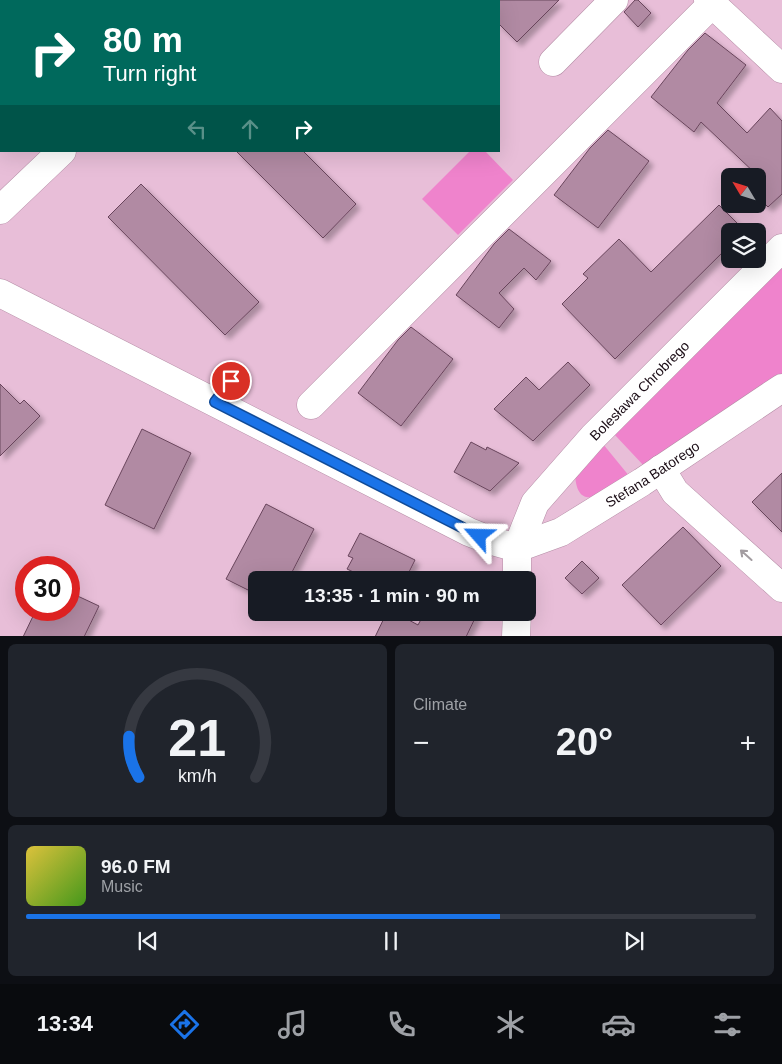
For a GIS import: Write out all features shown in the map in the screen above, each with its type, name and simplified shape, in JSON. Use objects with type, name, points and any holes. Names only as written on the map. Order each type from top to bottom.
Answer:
[{"type":"street","points":[[553,62],[614,0]]},
{"type":"street","points":[[311,405],[710,2],[782,69]]},
{"type":"street","points":[[0,210],[61,152]]},
{"type":"street","name":"Bolesława Chrobrego","points":[[517,548],[535,503],[601,430],[782,248]]},
{"type":"street","points":[[0,294],[223,391],[469,532],[517,548],[517,571]]},
{"type":"street","name":"Stefana Batorego","points":[[517,548],[561,532],[661,469],[781,389]]},
{"type":"street","points":[[661,469],[675,492],[782,588]]},
{"type":"street","points":[[516,621],[516,636]]},
{"type":"shaded area","points":[[469,152],[486,152],[513,180],[458,235],[422,199]]},
{"type":"shaded area","points":[[782,262],[782,374],[645,467],[614,434]]},
{"type":"shaded area","points":[[603,444],[630,477],[604,493],[595,497],[587,497],[581,494],[577,486],[575,472]]},
{"type":"building","points":[[500,0],[559,0],[517,42],[500,25]]},
{"type":"building","points":[[635,0],[638,0],[651,13],[638,27],[624,12]]},
{"type":"building","points":[[705,33],[746,65],[717,103],[747,133],[770,108],[782,121],[782,194],[768,207],[766,205],[766,168],[750,168],[701,122],[694,132],[651,97],[688,50]]},
{"type":"building","points":[[608,130],[649,161],[598,228],[554,195],[590,148]]},
{"type":"building","points":[[237,152],[304,152],[356,204],[323,238]]},
{"type":"building","points":[[141,184],[259,302],[225,335],[108,217]]},
{"type":"building","points":[[719,205],[721,213],[727,213],[737,223],[721,223],[721,254],[615,359],[562,304],[588,278],[583,274],[619,239],[651,272]]},
{"type":"building","points":[[509,229],[551,261],[536,280],[524,268],[499,293],[514,309],[499,328],[456,295],[494,244]]},
{"type":"building","points":[[411,327],[453,359],[401,426],[358,393],[398,340]]},
{"type":"building","points":[[568,362],[590,385],[533,441],[494,409],[526,377],[539,390]]},
{"type":"building","points":[[0,384],[20,404],[24,400],[40,416],[0,456]]},
{"type":"building","points":[[142,429],[191,453],[154,529],[105,505]]},
{"type":"building","points":[[471,442],[486,450],[487,447],[519,463],[490,491],[454,472]]},
{"type":"building","points":[[782,473],[782,532],[752,502]]},
{"type":"building","points":[[266,504],[314,529],[293,571],[248,571],[248,590],[226,579]]},
{"type":"building","points":[[683,527],[721,566],[661,625],[622,585]]},
{"type":"building","points":[[360,533],[415,560],[410,571],[351,571],[347,569],[353,558],[348,556]]},
{"type":"building","points":[[582,561],[599,578],[582,594],[565,578]]},
{"type":"building","points":[[80,597],[99,606],[84,636],[23,636],[31,621],[80,621]]},
{"type":"building","points":[[383,621],[411,621],[418,625],[420,621],[474,621],[466,636],[375,636]]},
{"type":"route","points":[[231,381],[215,402],[479,536]]}]
